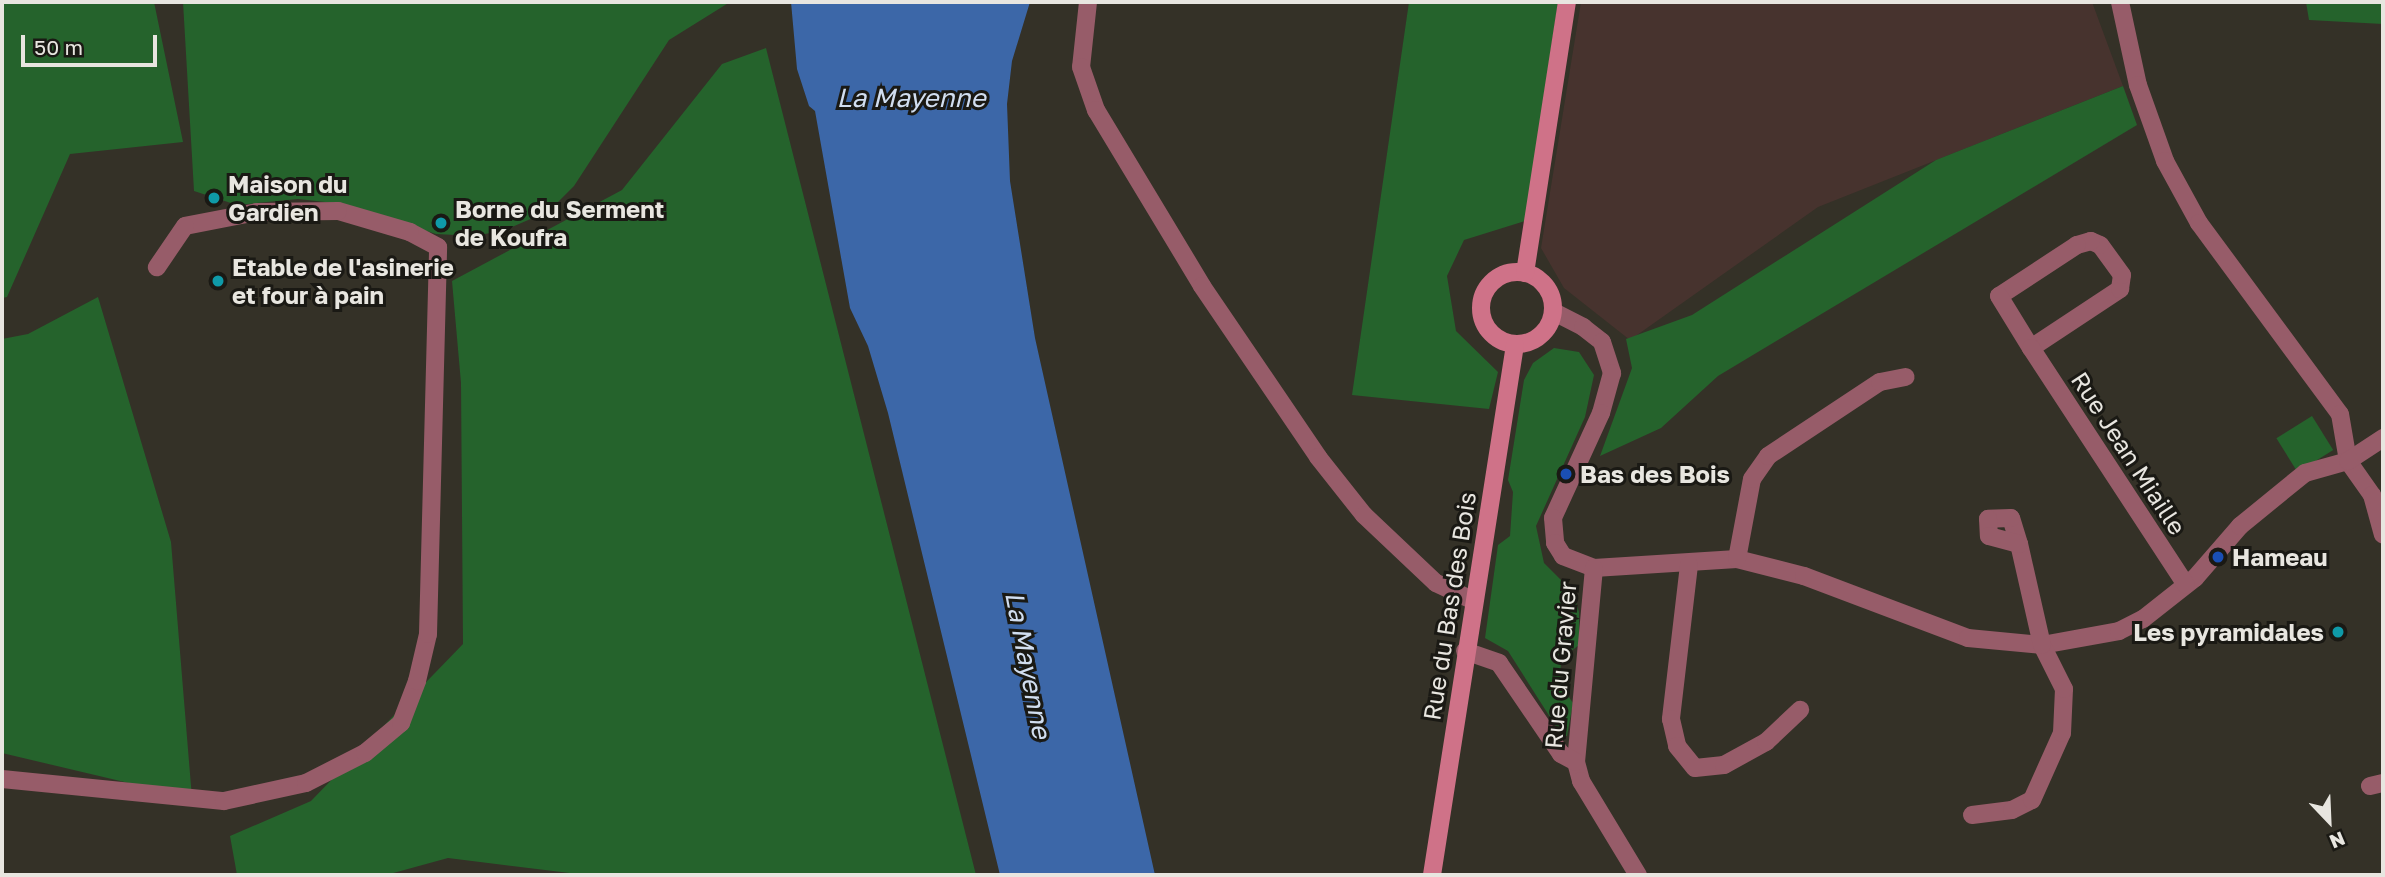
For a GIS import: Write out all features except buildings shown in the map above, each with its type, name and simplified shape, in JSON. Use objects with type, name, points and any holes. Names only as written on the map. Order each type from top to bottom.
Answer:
[{"type":"street","points":[[1088,2],[1081,68],[1096,110],[1202,286],[1318,457],[1364,515],[1436,583],[1474,601]]},
{"type":"street","points":[[1525,273],[1567,2]]},
{"type":"street","points":[[2120,2],[2138,85],[2165,161],[2199,223],[2331,399],[2345,430],[2348,461],[2372,495],[2383,535]]},
{"type":"street","points":[[2,779],[224,801],[306,783],[365,753],[401,723],[417,681],[428,634],[438,247],[410,232],[338,211],[257,212],[185,226],[157,267]]},
{"type":"street","name":"Rue Jean Miaille","points":[[2031,348],[2120,289],[2122,275],[2100,245],[2091,241],[2077,245],[1999,296],[2031,348],[2186,584]]},
{"type":"street","points":[[1513,272],[1525,273],[1550,292],[1553,312],[1536,340],[1515,345],[1503,342],[1485,327],[1481,303],[1492,282],[1513,272]]},
{"type":"street","points":[[1553,312],[1583,327],[1602,342],[1612,373],[1601,413],[1553,518],[1555,543],[1563,556],[1594,568],[1689,565],[1737,559],[1804,576],[1968,638],[2042,645],[2119,631],[2143,619],[2186,584],[2263,504],[2305,473],[2348,461],[2383,438]]},
{"type":"street","name":"Rue du Bas des Bois","points":[[1432,875],[1515,345]]},
{"type":"street","points":[[1737,559],[1752,479],[1768,456],[1880,382],[1906,377]]},
{"type":"street","points":[[1972,815],[2012,810],[2032,800],[2062,733],[2064,689],[2042,645],[2020,544]]},
{"type":"street","points":[[1689,565],[1671,719],[1677,746],[1695,768],[1724,765],[1766,742],[1800,710]]},
{"type":"street","name":"Rue du Gravier","points":[[1594,568],[1576,762],[1587,792],[1638,875]]},
{"type":"street","points":[[1465,651],[1499,663],[1561,754],[1576,762]]},
{"type":"shaded area","points":[[1581,2],[2092,2],[2123,86],[1818,207],[1630,340],[1564,288],[1541,248]]},
{"type":"green space","points":[[2,2],[154,2],[183,142],[70,154],[7,297],[2,298]]},
{"type":"green space","points":[[183,2],[730,2],[669,40],[574,186],[549,211],[505,230],[475,236],[436,234],[343,204],[298,199],[237,205],[194,191]]},
{"type":"green space","points":[[1409,2],[1558,2],[1525,221],[1464,240],[1447,276],[1456,331],[1498,372],[1489,409],[1352,395]]},
{"type":"green space","points":[[2306,2],[2383,2],[2383,24],[2309,20]]},
{"type":"green space","points":[[766,48],[976,875],[586,875],[448,858],[386,875],[237,875],[230,836],[311,801],[463,644],[461,383],[452,281],[622,190],[722,64]]},
{"type":"green space","points":[[2123,86],[2137,125],[1718,376],[1661,428],[1600,456],[1632,368],[1626,339],[1692,315],[1936,160]]},
{"type":"green space","points":[[98,297],[171,542],[192,798],[2,753],[2,339],[28,334]]},
{"type":"green space","points":[[1554,348],[1579,352],[1594,375],[1585,417],[1536,526],[1544,563],[1573,592],[1579,612],[1579,645],[1561,659],[1560,684],[1573,703],[1567,736],[1562,736],[1508,651],[1485,638],[1498,545],[1510,536],[1513,492],[1508,480],[1524,380],[1533,363]]},
{"type":"green space","points":[[2312,416],[2333,450],[2298,472],[2276,438]]},
{"type":"water","name":"La Mayenne","points":[[791,2],[1030,2],[1012,61],[1007,104],[1010,181],[1035,338],[1155,875],[1000,875],[888,413],[868,346],[850,308],[815,111],[809,106],[797,69]]},
{"type":"place","name":"Maison du Gardien","points":[[214,198]]},
{"type":"place","name":"Borne du Serment de Koufra","points":[[441,223]]},
{"type":"place","name":"Etable de l'asinerie et four à pain","points":[[218,281]]},
{"type":"place","name":"Bas des Bois","points":[[1566,474]]},
{"type":"place","name":"Hameau","points":[[2218,557]]},
{"type":"place","name":"Les pyramidales","points":[[2338,632]]}]
